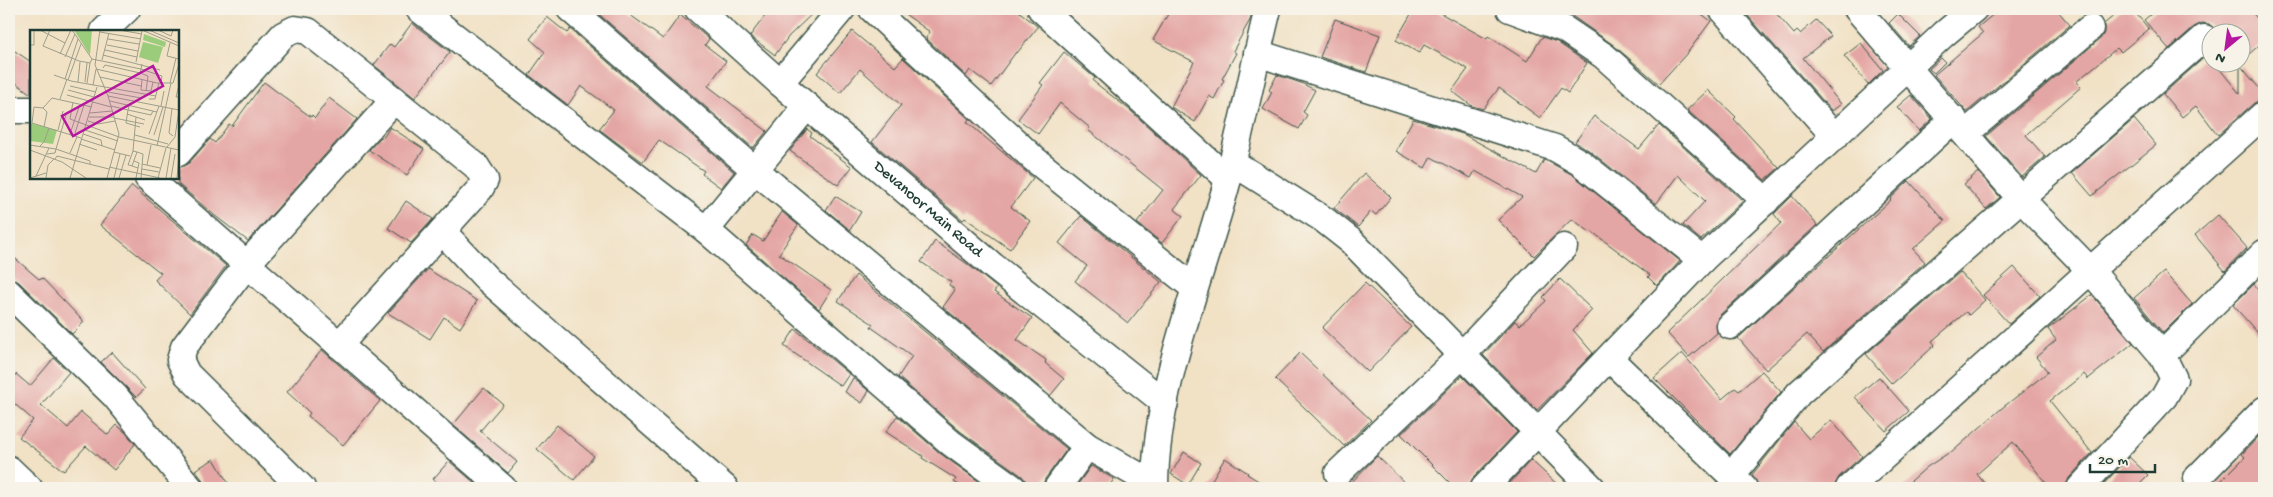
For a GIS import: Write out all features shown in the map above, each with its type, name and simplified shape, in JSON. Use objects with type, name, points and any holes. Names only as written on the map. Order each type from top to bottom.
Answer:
[{"type":"street","points":[[105,30],[127,9]]},
{"type":"street","points":[[419,9],[706,230],[951,442],[1014,488]]},
{"type":"street","points":[[570,9],[755,170],[1088,446],[1155,487]]},
{"type":"street","name":"Devanoor Main Road","points":[[698,9],[780,83],[993,266],[1165,403]]},
{"type":"street","points":[[780,83],[842,9]]},
{"type":"street","points":[[872,9],[1034,159],[1194,288]]},
{"type":"street","points":[[1041,9],[1230,171],[1323,219],[1351,241],[1537,434],[1592,488]]},
{"type":"street","points":[[1155,487],[1155,466],[1165,403],[1194,288],[1230,171],[1268,9]]},
{"type":"street","points":[[1510,9],[1564,29],[1604,56],[1766,201]]},
{"type":"street","points":[[1722,9],[1835,137]]},
{"type":"street","points":[[1857,9],[1960,126],[2021,199],[2090,270],[2162,355],[2174,379],[2164,398],[2080,488]]},
{"type":"street","points":[[1484,488],[1702,260],[1974,9]]},
{"type":"street","points":[[1730,326],[1960,126],[2090,28]]},
{"type":"street","points":[[179,152],[283,35],[295,29],[308,31],[476,166],[484,180],[480,189],[339,345]]},
{"type":"street","points":[[1609,358],[1738,482],[1799,393],[2200,42]]},
{"type":"street","points":[[1258,53],[1555,148],[1580,163],[1702,260]]},
{"type":"street","points":[[302,488],[187,374],[180,360],[184,347],[247,264],[394,100]]},
{"type":"street","points":[[706,230],[807,106]]},
{"type":"street","points":[[9,110],[30,110]]},
{"type":"street","points":[[1849,488],[2264,114]]},
{"type":"street","points":[[152,179],[503,488]]},
{"type":"street","points":[[442,231],[487,280],[726,488]]},
{"type":"street","points":[[1338,473],[1462,355],[1564,246]]},
{"type":"street","points":[[2162,355],[2264,253]]},
{"type":"street","points":[[9,293],[115,396],[190,488]]},
{"type":"street","points":[[2197,478],[2264,410]]},
{"type":"street","points":[[1057,488],[1088,446]]},
{"type":"street","points":[[9,469],[28,488]]},
{"type":"building","points":[[593,9],[622,9],[663,39],[680,15],[709,39],[705,45],[726,61],[708,86],[767,131],[753,148]]},
{"type":"building","points":[[770,9],[817,9],[789,36],[775,55],[750,36]]},
{"type":"building","points":[[898,9],[1016,9],[1038,27],[1016,52],[991,86],[970,70],[966,76],[926,38],[930,32]]},
{"type":"building","points":[[1171,9],[1253,9],[1250,20],[1233,51],[1236,53],[1222,79],[1224,80],[1214,99],[1209,96],[1195,122],[1171,107],[1194,62],[1153,40]]},
{"type":"building","points":[[1414,9],[1433,9],[1487,39],[1488,36],[1527,61],[1542,37],[1557,42],[1587,63],[1568,93],[1561,88],[1540,118],[1499,88],[1483,109],[1472,106],[1452,91],[1468,69],[1424,45],[1419,53],[1396,40]]},
{"type":"building","points":[[1553,9],[1695,9],[1711,21],[1688,52],[1659,84],[1612,44],[1572,16]]},
{"type":"building","points":[[1742,9],[1772,9],[1794,34],[1797,31],[1800,34],[1816,20],[1831,36],[1803,58],[1841,104],[1832,111]]},
{"type":"building","points":[[2000,9],[2056,9],[2070,25],[1967,112],[1934,75],[1983,33],[1978,27]]},
{"type":"building","points":[[2122,9],[2132,9],[2149,29],[2121,52],[2117,48],[2076,82],[2081,87],[2026,135],[2045,157],[2022,177],[1986,136],[2100,39],[2104,33],[2104,24]]},
{"type":"building","points":[[2157,9],[2249,9],[2264,26],[2264,41],[2250,53],[2250,22],[2200,22],[2200,24],[2169,49],[2144,20]]},
{"type":"building","points":[[1898,14],[1920,36],[1909,46],[1889,23]]},
{"type":"building","points":[[547,17],[567,33],[570,29],[734,172],[721,188],[702,174],[704,171],[659,140],[643,162],[599,129],[614,110],[581,86],[568,105],[529,75],[545,52],[530,39]]},
{"type":"building","points":[[1335,19],[1380,35],[1366,72],[1320,57]]},
{"type":"building","points":[[412,23],[450,52],[415,98],[374,65],[390,44],[394,47]]},
{"type":"building","points":[[852,31],[895,67],[903,58],[969,119],[967,122],[1033,178],[1011,207],[1030,221],[1010,249],[965,218],[963,220],[872,142],[901,105],[860,69],[840,93],[817,73]]},
{"type":"building","points":[[1861,43],[1883,70],[1868,85],[1844,56]]},
{"type":"building","points":[[9,47],[30,61],[30,93],[9,78]]},
{"type":"building","points":[[1064,52],[1095,78],[1093,81],[1131,111],[1201,175],[1174,209],[1183,216],[1162,243],[1137,223],[1163,190],[1088,130],[1090,128],[1060,103],[1038,134],[1018,119],[1043,85],[1040,83]]},
{"type":"building","points":[[1941,58],[1945,62],[1934,73],[1929,69]]},
{"type":"building","points":[[2200,61],[2200,72],[2222,72],[2240,94],[2240,72],[2246,72],[2264,94],[2264,99],[2254,103],[2218,135],[2196,106],[2182,117],[2163,94]]},
{"type":"building","points":[[1277,75],[1315,90],[1303,112],[1307,115],[1299,129],[1263,109],[1272,92],[1269,90]]},
{"type":"building","points":[[264,82],[311,117],[312,115],[315,118],[329,98],[357,119],[248,241],[178,184],[179,168],[189,163],[210,139],[215,143],[229,124],[232,126]]},
{"type":"building","points":[[1708,90],[1736,117],[1734,119],[1779,168],[1765,180],[1687,110]]},
{"type":"building","points":[[1911,95],[1932,119],[1919,131],[1897,107]]},
{"type":"building","points":[[1594,116],[1639,149],[1659,125],[1743,201],[1701,240],[1683,225],[1705,201],[1678,175],[1656,204],[1590,151],[1575,142]]},
{"type":"building","points":[[1413,119],[1463,134],[1536,174],[1544,160],[1549,162],[1573,175],[1680,261],[1657,286],[1648,277],[1650,275],[1572,219],[1534,256],[1498,220],[1522,197],[1475,171],[1471,178],[1431,157],[1425,168],[1396,151]]},
{"type":"building","points":[[2134,119],[2156,145],[2092,196],[2072,173]]},
{"type":"building","points":[[390,127],[424,149],[407,175],[369,150],[381,137],[383,138]]},
{"type":"building","points":[[807,129],[812,133],[810,136],[852,167],[838,185],[790,151]]},
{"type":"building","points":[[1978,172],[2000,197],[1986,209],[1964,184]]},
{"type":"building","points":[[1364,173],[1391,197],[1376,215],[1371,211],[1358,227],[1334,208]]},
{"type":"building","points":[[1909,181],[1945,221],[1913,249],[1925,262],[1823,352],[1807,334],[1766,370],[1738,338],[1891,200]]},
{"type":"building","points":[[132,186],[226,266],[190,314],[155,280],[161,273],[100,225]]},
{"type":"building","points":[[835,196],[861,212],[850,230],[826,210]]},
{"type":"building","points":[[1792,196],[1817,225],[1720,315],[1716,322],[1717,333],[1689,357],[1667,333],[1781,223],[1774,214]]},
{"type":"building","points":[[406,201],[433,219],[411,243],[388,228]]},
{"type":"building","points":[[782,212],[798,225],[779,254],[831,290],[819,309],[746,245],[753,235],[763,241]]},
{"type":"building","points":[[2218,215],[2247,248],[2225,271],[2195,235]]},
{"type":"building","points":[[1081,216],[1161,282],[1128,323],[1075,281],[1087,266],[1059,243]]},
{"type":"building","points":[[935,241],[997,288],[994,292],[1032,318],[1017,340],[1046,360],[1045,363],[1064,379],[1050,396],[943,307],[955,290],[949,285],[951,282],[921,262]]},
{"type":"building","points":[[9,253],[40,280],[42,278],[84,322],[72,334],[19,282],[9,277]]},
{"type":"building","points":[[2014,267],[2040,296],[2009,324],[1983,295]]},
{"type":"building","points":[[428,269],[477,301],[460,328],[444,317],[430,339],[388,313]]},
{"type":"building","points":[[1960,272],[1985,300],[1969,315],[1966,312],[1932,341],[1935,345],[1892,384],[1866,354]]},
{"type":"building","points":[[2164,272],[2192,304],[2163,333],[2134,298]]},
{"type":"building","points":[[856,275],[1067,449],[1045,479],[1042,488],[1028,488],[1022,476],[960,431],[898,377],[912,356],[871,327],[873,324],[838,301]]},
{"type":"building","points":[[1560,279],[1592,310],[1573,330],[1593,353],[1537,410],[1483,355],[1515,321],[1520,325],[1546,301],[1543,297]]},
{"type":"building","points":[[1365,283],[1411,327],[1368,372],[1322,328]]},
{"type":"building","points":[[2254,284],[2264,296],[2264,340],[2233,305]]},
{"type":"building","points":[[2092,295],[2133,343],[2088,379],[2084,374],[2050,401],[2092,453],[2069,478],[2065,488],[2050,488],[2013,442],[1977,474],[1988,488],[1903,488],[1927,467],[1951,453],[2002,408],[2048,372],[2036,357],[2056,340],[2048,329]]},
{"type":"building","points":[[795,329],[849,374],[841,386],[784,346]]},
{"type":"building","points":[[322,350],[380,401],[343,445],[308,416],[310,413],[287,392]]},
{"type":"building","points":[[112,352],[145,389],[136,397],[101,362]]},
{"type":"building","points":[[1300,353],[1371,420],[1344,446],[1275,379]]},
{"type":"building","points":[[1682,353],[1722,399],[1735,388],[1739,391],[1762,371],[1781,392],[1730,454],[1654,378]]},
{"type":"building","points":[[54,358],[69,372],[41,405],[68,428],[81,412],[108,435],[117,425],[126,433],[135,444],[114,470],[86,446],[64,471],[19,437],[33,420],[9,399],[9,383],[16,374],[30,386]]},
{"type":"building","points":[[1462,376],[1517,432],[1473,478],[1469,488],[1455,488],[1401,434]]},
{"type":"building","points":[[1879,377],[1909,411],[1886,431],[1855,397]]},
{"type":"building","points":[[853,378],[869,391],[862,403],[845,392]]},
{"type":"building","points":[[484,388],[503,404],[480,431],[517,462],[508,473],[453,425]]},
{"type":"building","points":[[897,416],[941,454],[988,488],[964,488],[954,482],[956,479],[922,458],[923,456],[886,432]]},
{"type":"building","points":[[1831,420],[1862,456],[1839,477],[1834,487],[1759,488],[1752,475],[1794,422],[1809,439]]},
{"type":"building","points":[[557,425],[594,456],[574,480],[537,449]]},
{"type":"building","points":[[2264,431],[2264,488],[2214,488],[2245,457],[2242,454]]},
{"type":"building","points":[[1184,452],[1201,463],[1188,485],[1171,474]]},
{"type":"building","points":[[1377,456],[1410,488],[1346,488]]},
{"type":"building","points":[[2129,457],[2148,475],[2135,488],[2100,488]]},
{"type":"building","points":[[1225,458],[1247,474],[1270,488],[1207,488]]},
{"type":"building","points":[[214,459],[231,488],[205,488],[202,479],[195,470]]},
{"type":"building","points":[[1531,460],[1561,488],[1505,488]]},
{"type":"building","points":[[449,461],[476,484],[472,488],[443,488],[433,479]]},
{"type":"building","points":[[1091,466],[1114,479],[1108,488],[1075,488]]}]
